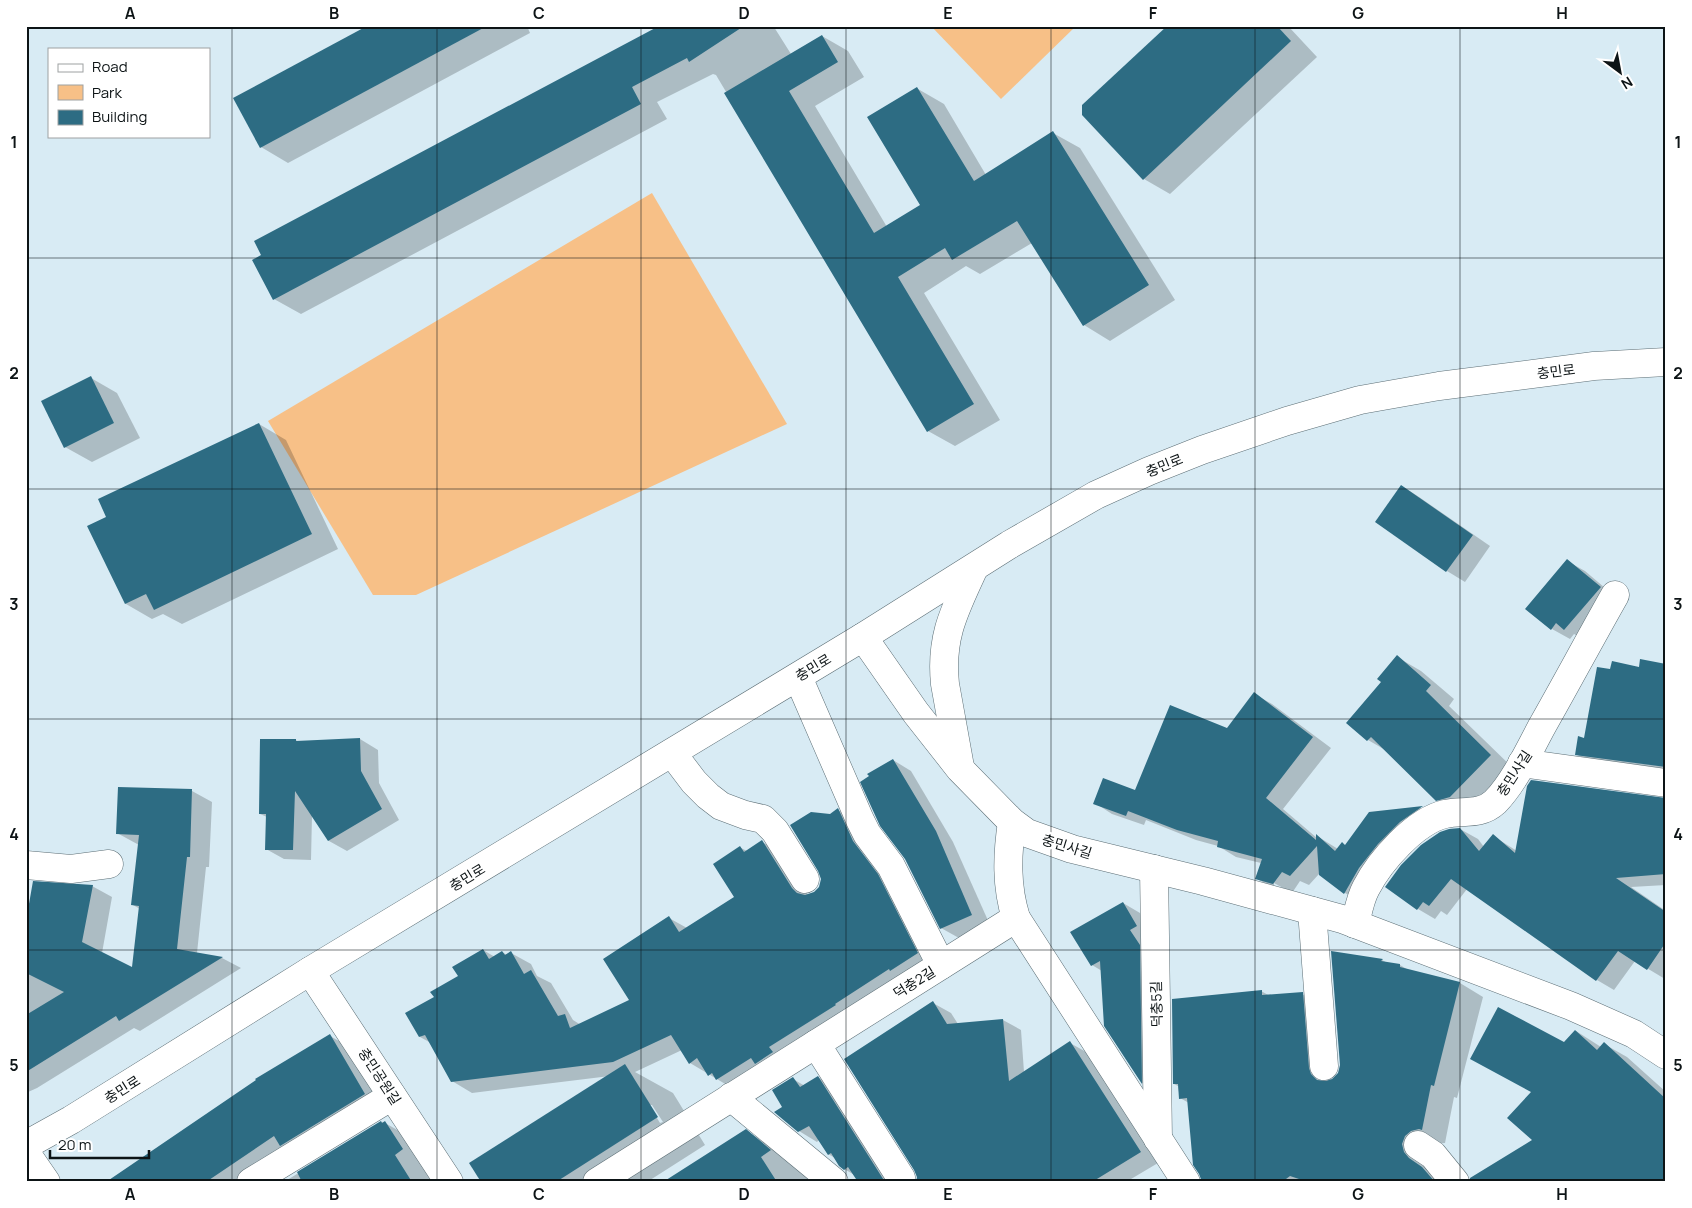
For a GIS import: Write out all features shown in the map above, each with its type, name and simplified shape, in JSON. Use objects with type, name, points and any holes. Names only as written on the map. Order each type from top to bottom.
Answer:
[{"type":"street","name":"충민로","points":[[26,1145],[71,1120],[310,971],[798,677],[974,568],[1096,496],[1149,470],[1287,421],[1360,400],[1438,386],[1594,366],[1666,362]]},
{"type":"street","points":[[960,769],[945,684],[945,644],[950,621],[974,568]]},
{"type":"street","name":"충민사길","points":[[1355,924],[1366,887],[1385,861],[1410,834],[1432,819],[1445,814],[1466,813],[1486,808],[1495,802],[1522,763],[1615,595]]},
{"type":"street","name":"충민사길","points":[[863,637],[916,713],[960,769],[985,797],[1027,833],[1072,849],[1203,881],[1355,924],[1572,1006],[1634,1034],[1666,1055]]},
{"type":"street","points":[[798,677],[860,820],[867,834],[892,866],[941,965]]},
{"type":"street","points":[[672,753],[694,782],[721,806],[745,815],[763,819],[775,831],[805,879]]},
{"type":"street","points":[[1522,763],[1666,783]]},
{"type":"street","points":[[1012,822],[1008,849],[1008,876],[1010,898],[1016,918],[1186,1182]]},
{"type":"street","points":[[26,865],[71,870],[109,864]]},
{"type":"street","name":"덕충5길","points":[[1154,869],[1163,1146],[1167,1182]]},
{"type":"street","points":[[1312,912],[1324,1066]]},
{"type":"street","name":"덕충2길","points":[[597,1182],[1016,918]]},
{"type":"street","name":"충민공원길","points":[[310,971],[449,1182]]},
{"type":"street","points":[[816,1044],[901,1178]]},
{"type":"street","points":[[251,1182],[392,1096]]},
{"type":"street","points":[[731,1098],[834,1182]]},
{"type":"street","points":[[1418,1145],[1433,1155],[1455,1182]]},
{"type":"street","points":[[26,1153],[46,1182]]},
{"type":"green space","points":[[931,26],[1076,26],[1001,99]]},
{"type":"green space","points":[[652,193],[787,424],[416,595],[373,595],[268,421]]},
{"type":"building","points":[[367,26],[487,26],[260,148],[233,98]]},
{"type":"building","points":[[659,26],[744,26],[689,62],[687,58],[632,87],[641,104],[273,300],[252,260],[261,255],[254,241]]},
{"type":"building","points":[[1167,26],[1277,26],[1291,41],[1143,180],[1082,115],[1082,105]]},
{"type":"building","points":[[822,35],[838,62],[789,91],[874,233],[920,205],[867,117],[917,87],[974,181],[1053,131],[1149,285],[1083,326],[1017,221],[952,260],[945,248],[898,277],[974,404],[927,432],[724,93]]},
{"type":"building","points":[[91,376],[114,423],[64,448],[41,401]]},
{"type":"building","points":[[259,423],[312,534],[154,610],[146,594],[125,604],[87,526],[106,517],[98,499]]},
{"type":"building","points":[[1401,485],[1473,535],[1446,572],[1375,522]]},
{"type":"building","points":[[1567,559],[1601,587],[1564,630],[1556,623],[1551,630],[1525,609]]},
{"type":"building","points":[[1397,655],[1431,685],[1426,691],[1491,755],[1450,797],[1436,801],[1371,737],[1367,741],[1346,723],[1381,682],[1377,679]]},
{"type":"building","points":[[1640,659],[1666,664],[1666,767],[1575,755],[1578,736],[1584,738],[1597,667],[1610,669],[1612,661],[1639,667]]},
{"type":"building","points":[[1254,692],[1313,737],[1266,798],[1316,840],[1316,834],[1335,851],[1342,842],[1345,845],[1369,812],[1423,806],[1400,822],[1378,844],[1359,868],[1344,894],[1319,875],[1317,846],[1290,876],[1282,872],[1273,884],[1255,879],[1262,859],[1217,847],[1218,841],[1177,830],[1128,811],[1126,816],[1093,804],[1103,778],[1135,790],[1170,705],[1227,728]]},
{"type":"building","points":[[360,738],[361,771],[382,809],[328,841],[295,791],[293,850],[265,850],[266,814],[259,814],[260,739],[296,739],[296,741]]},
{"type":"building","points":[[893,759],[936,831],[972,915],[940,929],[905,859],[880,826],[860,782],[869,776],[867,774]]},
{"type":"building","points":[[1531,780],[1666,798],[1666,874],[1616,878],[1666,912],[1666,942],[1647,970],[1618,951],[1596,981],[1451,879],[1429,906],[1423,902],[1417,910],[1385,887],[1401,865],[1421,845],[1440,832],[1449,829],[1460,828],[1479,851],[1493,834],[1515,853],[1527,786]]},
{"type":"building","points":[[118,787],[192,789],[190,857],[187,857],[177,949],[223,957],[119,1021],[116,1016],[26,1072],[26,1015],[64,992],[26,973],[26,921],[33,881],[93,885],[82,942],[132,967],[139,906],[131,905],[139,835],[116,834]]},
{"type":"building","points":[[838,808],[853,841],[878,874],[918,953],[890,971],[889,969],[769,1047],[773,1052],[755,1064],[751,1058],[716,1080],[712,1073],[708,1076],[697,1058],[689,1064],[671,1035],[613,1062],[451,1082],[425,1035],[419,1037],[405,1013],[434,997],[430,992],[458,976],[452,967],[483,949],[489,959],[502,951],[505,955],[511,951],[524,974],[531,970],[558,1016],[565,1014],[570,1028],[629,1000],[603,959],[669,916],[679,932],[734,897],[713,864],[740,846],[744,852],[762,840],[797,893],[805,895],[814,892],[819,887],[821,879],[790,825],[811,812],[830,814]]},
{"type":"building","points":[[1123,902],[1137,926],[1130,930],[1140,945],[1142,1084],[1104,1026],[1100,961],[1091,966],[1070,932]]},
{"type":"building","points":[[1331,951],[1383,959],[1381,961],[1400,964],[1400,967],[1460,982],[1434,1086],[1431,1085],[1422,1130],[1411,1131],[1405,1136],[1402,1144],[1404,1152],[1409,1158],[1422,1167],[1435,1182],[1308,1182],[1290,1176],[1282,1182],[1202,1182],[1193,1165],[1187,1098],[1179,1099],[1178,1084],[1173,1084],[1172,999],[1262,990],[1262,995],[1303,992],[1309,1068],[1311,1074],[1317,1080],[1326,1081],[1332,1079],[1338,1073],[1340,1065]]},
{"type":"building","points":[[933,1001],[947,1024],[1003,1019],[1009,1081],[1070,1041],[1141,1152],[1092,1182],[916,1182],[917,1177],[914,1170],[844,1059]]},
{"type":"building","points":[[1498,1007],[1564,1042],[1575,1030],[1597,1050],[1604,1042],[1666,1099],[1666,1182],[1470,1182],[1470,1178],[1532,1140],[1507,1118],[1531,1092],[1470,1059]]},
{"type":"building","points":[[330,1034],[365,1094],[280,1146],[274,1136],[206,1182],[106,1182],[255,1079]]},
{"type":"building","points":[[625,1064],[658,1117],[556,1182],[481,1182],[469,1163]]},
{"type":"building","points":[[818,1076],[885,1182],[858,1182],[848,1167],[844,1170],[839,1166],[831,1153],[828,1155],[809,1126],[798,1132],[774,1112],[782,1107],[772,1090],[793,1077],[800,1087]]},
{"type":"building","points":[[381,1121],[382,1123],[385,1121],[403,1149],[395,1155],[412,1182],[302,1182],[297,1172]]},
{"type":"building","points":[[746,1129],[771,1150],[761,1157],[777,1182],[663,1182]]}]
